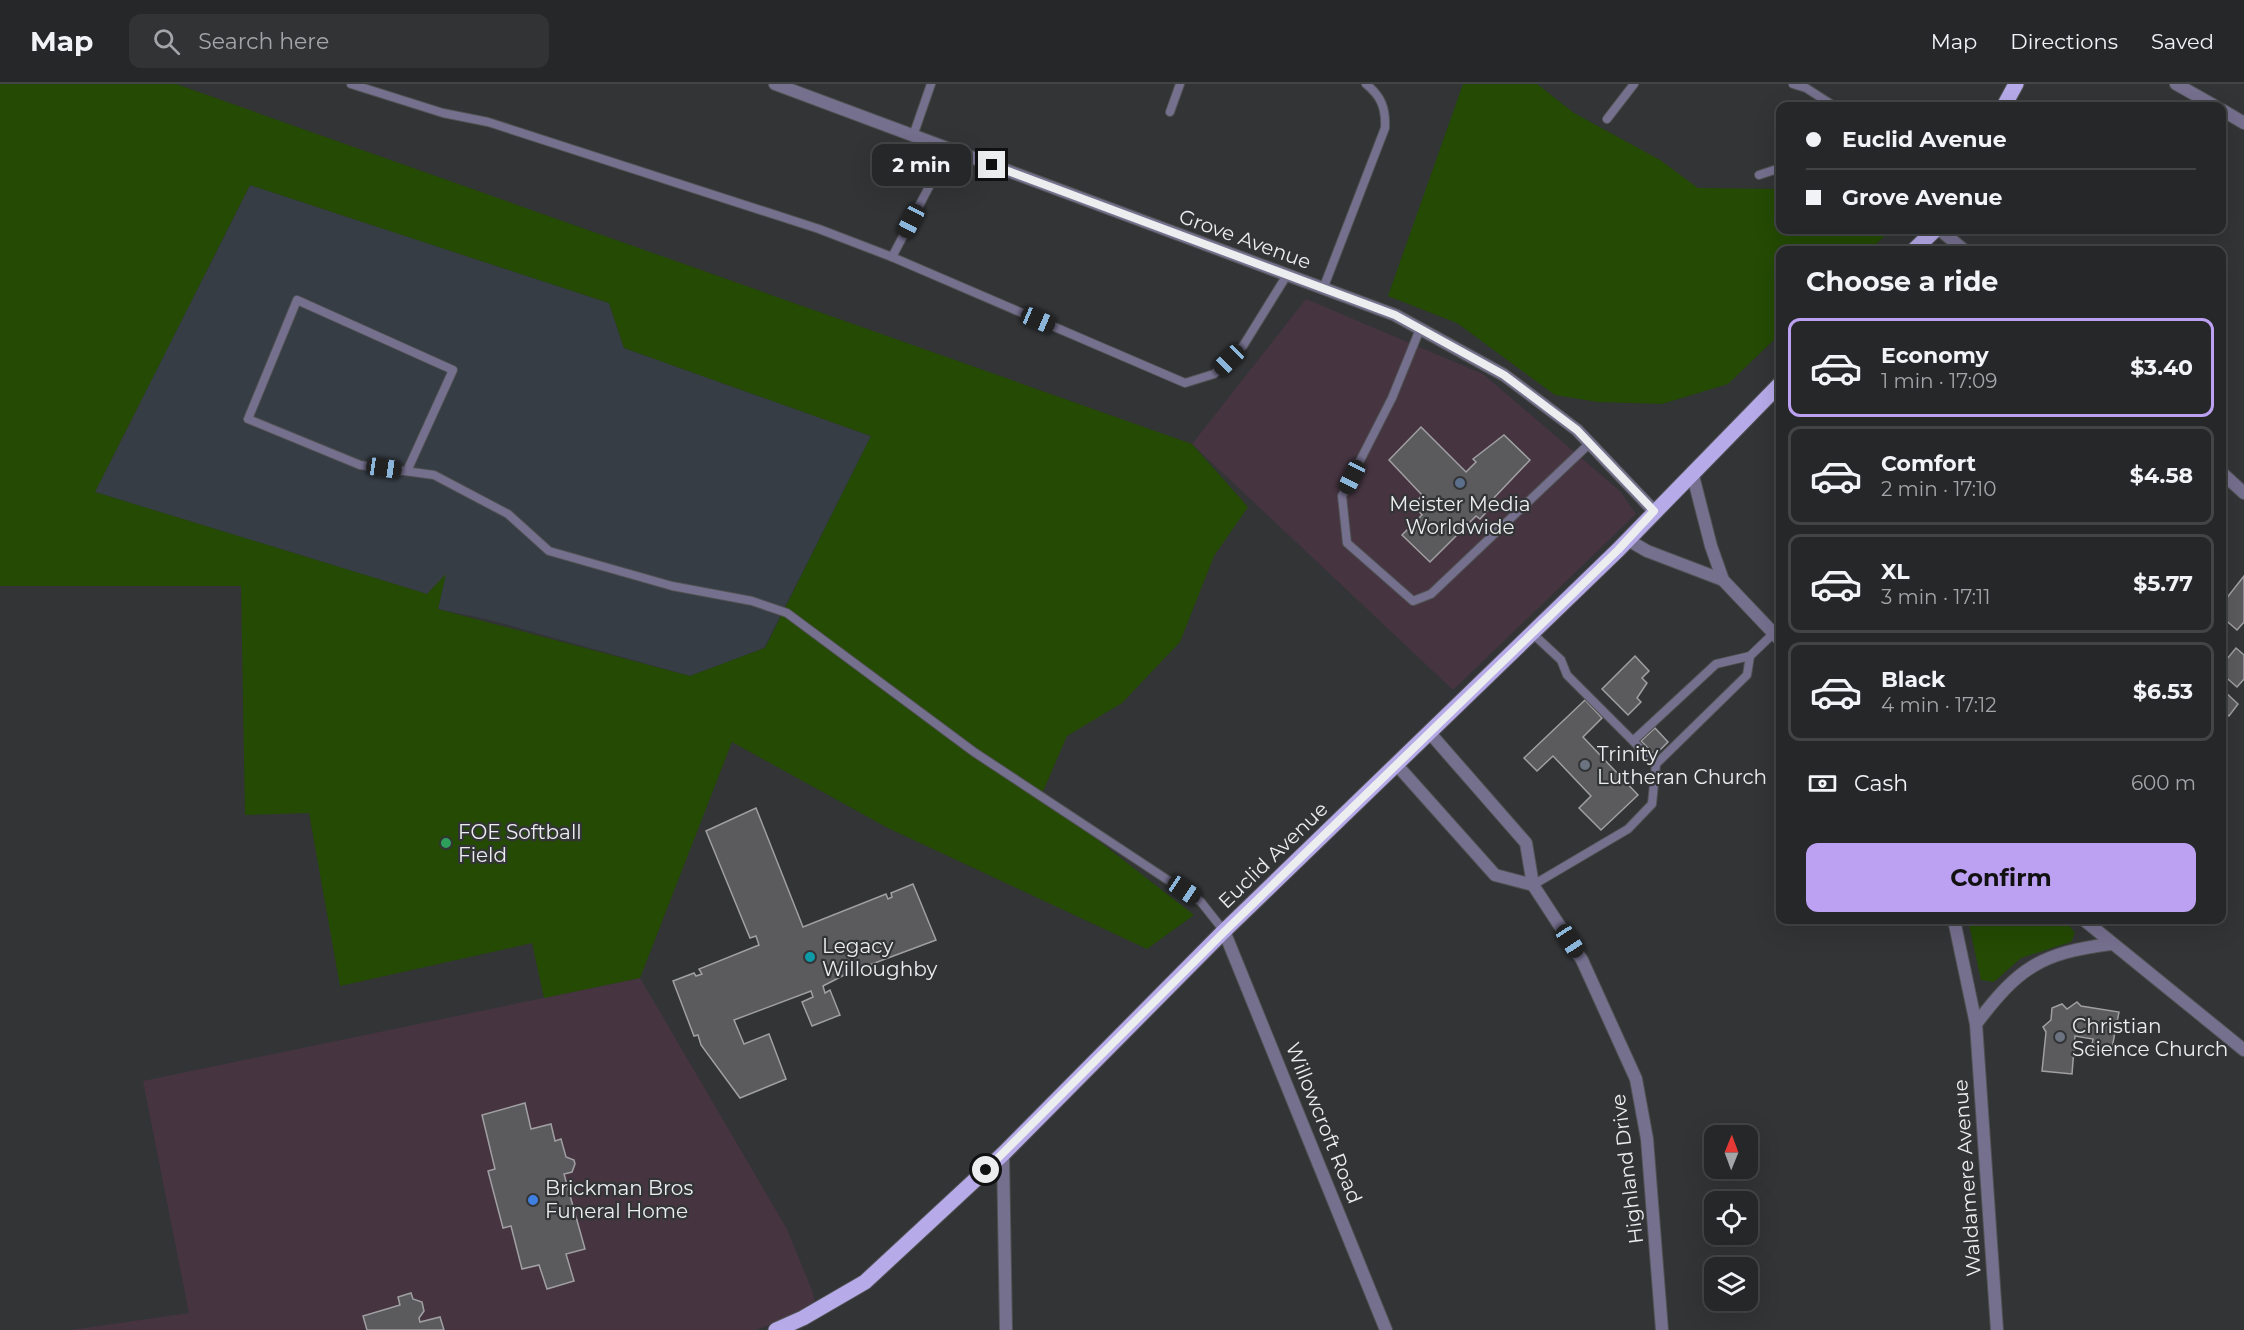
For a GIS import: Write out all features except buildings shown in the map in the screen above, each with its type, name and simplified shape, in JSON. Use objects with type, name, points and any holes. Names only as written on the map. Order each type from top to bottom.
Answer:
[{"type":"main road","points":[[2006,102],[2016,84]]},
{"type":"main road","points":[[1918,246],[1931,234]]},
{"type":"main road","name":"Euclid Avenue","points":[[776,1330],[803,1318],[865,1282],[1003,1154],[1224,932],[1628,540],[1776,388]]},
{"type":"street","name":"Grove Avenue","points":[[775,84],[1395,315],[1504,375],[1577,430],[1654,511]]},
{"type":"street","points":[[2176,84],[2208,102]]},
{"type":"street","points":[[2226,112],[2244,123]]},
{"type":"street","points":[[1945,234],[1959,246]]},
{"type":"street","points":[[1692,472],[1711,546],[1723,580],[1776,636]]},
{"type":"street","points":[[2226,477],[2244,493]]},
{"type":"street","points":[[1628,540],[1647,551],[1723,580]]},
{"type":"street","name":"Highland Drive","points":[[1430,732],[1526,843],[1533,885],[1582,960],[1636,1079],[1647,1139],[1662,1330]]},
{"type":"street","points":[[1396,764],[1495,875],[1533,885]]},
{"type":"street","name":"Waldamere Avenue","points":[[1955,924],[1976,1024],[1996,1330]]},
{"type":"street","points":[[2088,924],[2244,1050]]},
{"type":"street","name":"Willowcroft Road","points":[[1224,932],[1386,1330]]},
{"type":"street","points":[[1976,1024],[2003,987],[2040,959],[2074,948],[2111,944]]},
{"type":"street","points":[[1003,1154],[1006,1330]]},
{"type":"lane","points":[[351,84],[442,113],[488,122],[819,229],[892,257],[1185,383],[1214,374],[1243,346],[1287,275]]},
{"type":"lane","points":[[913,136],[931,84]]},
{"type":"lane","points":[[1170,112],[1180,84]]},
{"type":"lane","points":[[1323,288],[1385,128],[1383,104],[1378,93],[1366,84]]},
{"type":"lane","points":[[1608,119],[1634,84]]},
{"type":"lane","points":[[1793,84],[1806,88],[1828,102]]},
{"type":"lane","points":[[892,257],[949,149]]},
{"type":"lane","points":[[1759,175],[1776,169]]},
{"type":"lane","points":[[407,471],[453,370],[297,300],[248,419],[360,465],[434,475],[508,514],[549,551],[672,586],[752,601],[787,613],[974,752],[1202,902],[1224,932]]},
{"type":"lane","points":[[1420,329],[1392,398],[1342,496],[1347,543],[1413,601],[1431,594],[1589,444]]},
{"type":"lane","points":[[1531,632],[1561,660],[1567,675],[1656,764]]},
{"type":"lane","points":[[1634,740],[1716,664],[1749,656],[1776,638]]},
{"type":"lane","points":[[1533,885],[1628,829],[1652,804],[1656,764],[1747,675],[1749,656]]},
{"type":"shaded area","points":[[250,185],[609,303],[624,348],[871,436],[764,648],[690,676],[490,620],[438,609],[445,576],[427,594],[95,492]]},
{"type":"shaded area","points":[[1306,299],[1483,374],[1620,491],[1636,514],[1453,690],[1192,444]]},
{"type":"shaded area","points":[[640,978],[787,1229],[815,1303],[799,1313],[756,1330],[71,1330],[189,1313],[143,1081]]},
{"type":"green space","points":[[0,84],[176,84],[1192,444],[1248,507],[1214,556],[1180,642],[1122,703],[1067,736],[1041,796],[1194,915],[1147,949],[888,828],[732,742],[640,978],[544,998],[532,943],[340,986],[309,813],[245,815],[241,586],[0,586]],"holes":[[[250,185],[609,303],[624,348],[871,436],[765,648],[690,676],[438,609],[446,574],[427,594],[95,492]]]},
{"type":"green space","points":[[1463,84],[1537,84],[1574,113],[1660,160],[1698,188],[1776,189],[1776,234],[1887,234],[1873,246],[1776,246],[1776,338],[1728,384],[1662,404],[1598,402],[1555,395],[1457,323],[1388,296]]},
{"type":"green space","points":[[1969,924],[2068,924],[2075,933],[2071,942],[2021,958],[1994,982],[1981,980]]},
{"type":"place","name":"Meister Media Worldwide","points":[[1460,483]]},
{"type":"place","name":"Trinity Lutheran Church","points":[[1585,765]]},
{"type":"place","name":"FOE Softball Field","points":[[446,843]]},
{"type":"place","name":"Legacy Willoughby","points":[[810,957]]},
{"type":"place","name":"Christian Science Church","points":[[2060,1037]]},
{"type":"place","name":"Brickman Bros Funeral Home","points":[[533,1200]]},
{"type":"route","points":[[986,1170],[1126,1028],[1531,632],[1618,550],[1654,511],[1577,430],[1504,375],[1395,315],[992,165]]}]
